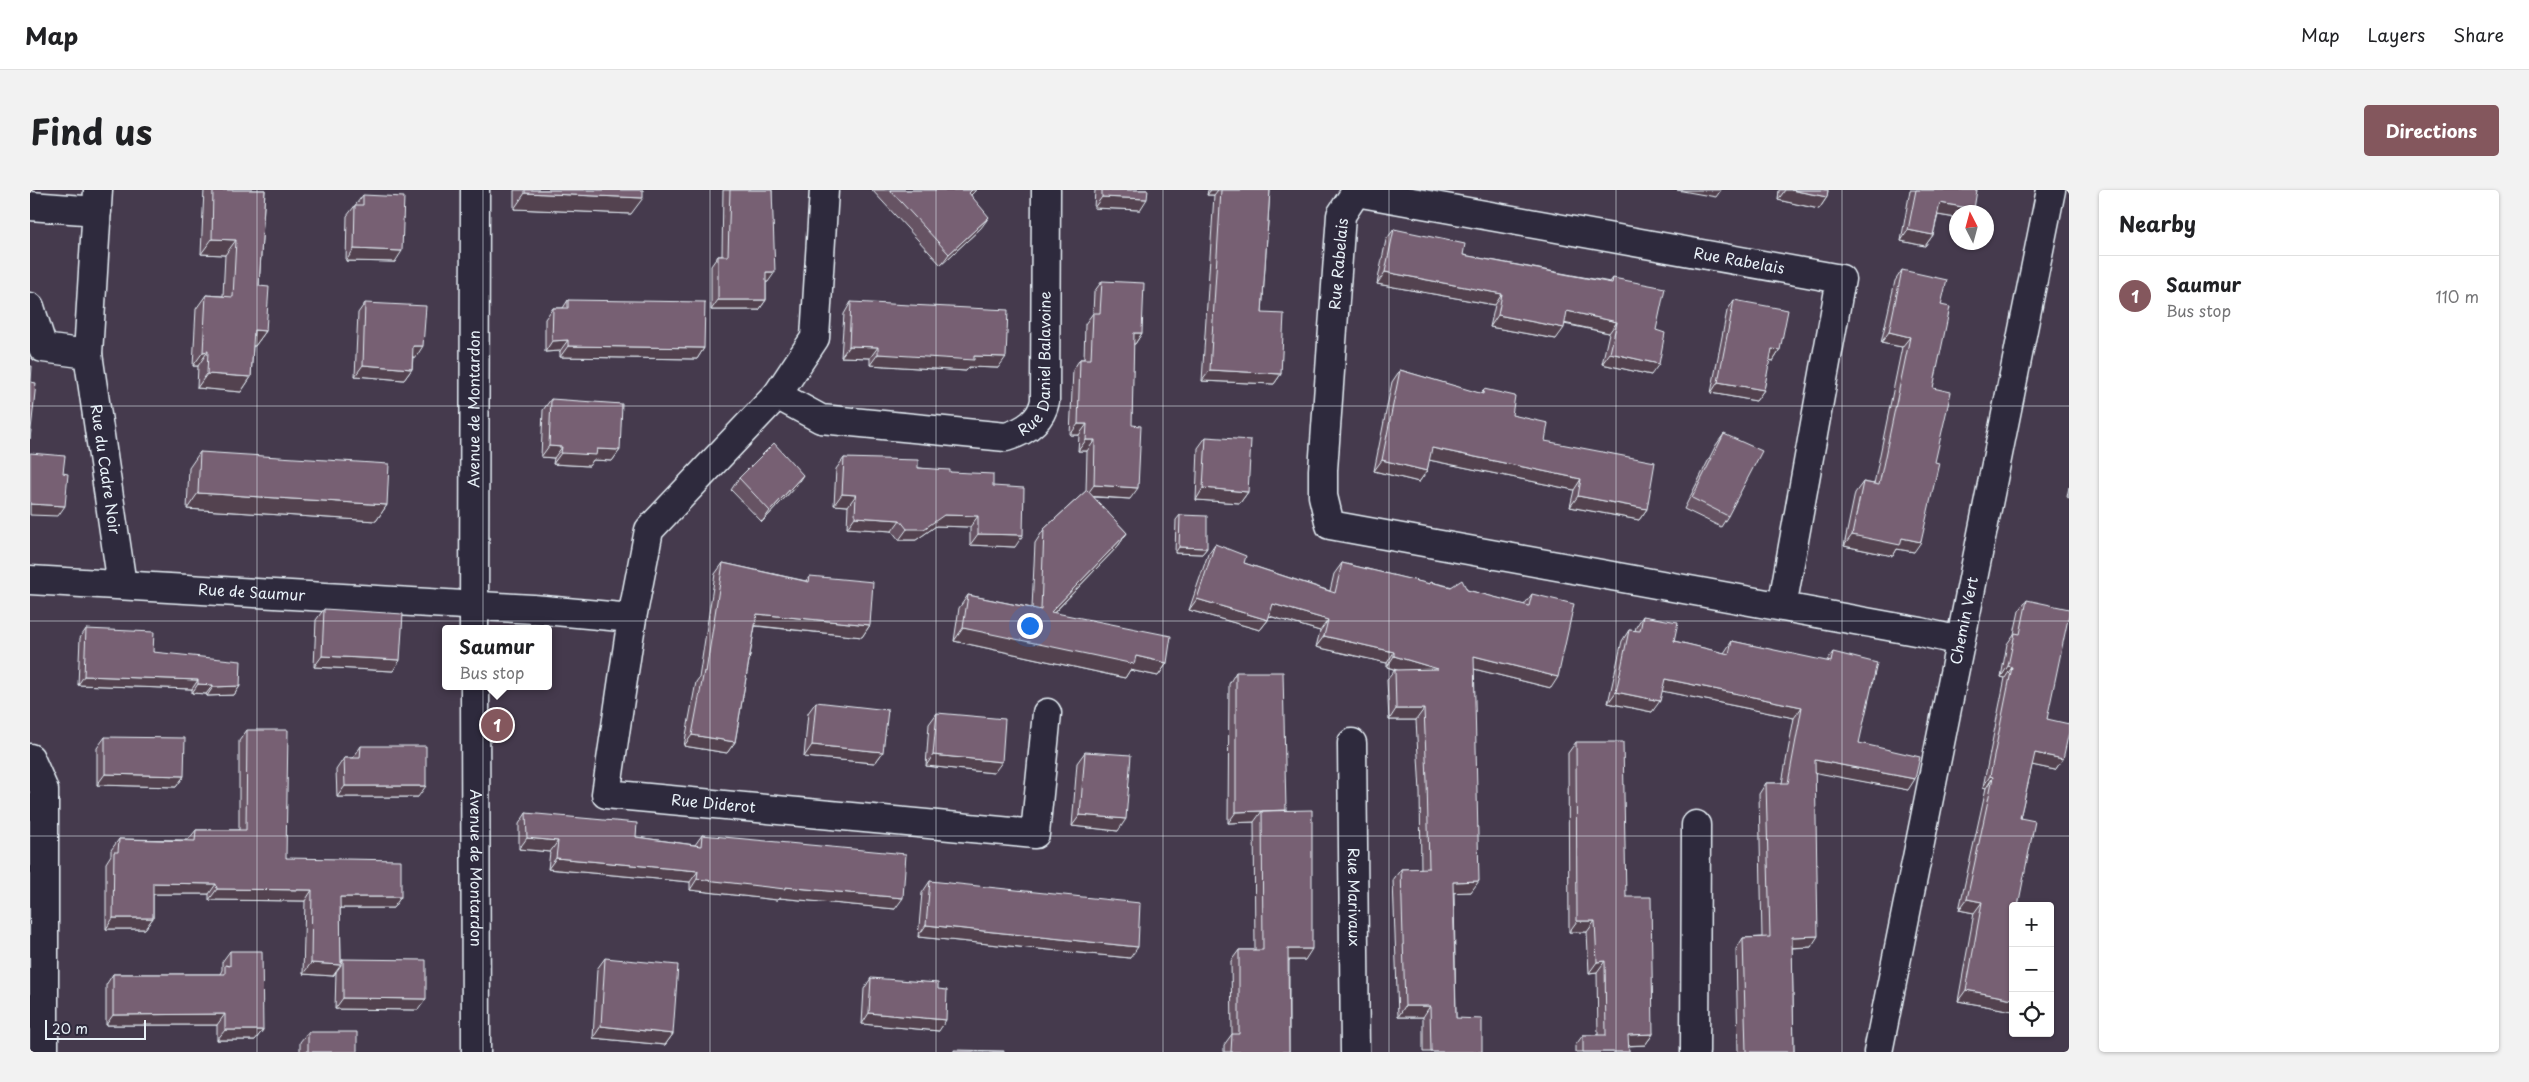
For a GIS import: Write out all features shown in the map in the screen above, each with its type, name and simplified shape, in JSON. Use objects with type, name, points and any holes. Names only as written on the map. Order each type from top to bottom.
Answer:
[{"type":"street","name":"Avenue de Montardon","points":[[474,617],[475,190]]},
{"type":"street","points":[[474,617],[632,618],[649,530],[777,395],[815,338],[824,190]]},
{"type":"street","name":"Rue Daniel Balavoine","points":[[777,395],[821,419],[1006,437],[1033,424],[1043,410],[1045,400],[1046,190]]},
{"type":"street","name":"Chemin Vert","points":[[1878,1052],[2051,190]]},
{"type":"street","name":"Rue Rabelais","points":[[1782,607],[1841,279],[1356,192],[1341,215],[1323,496],[1330,525],[1782,607],[1921,632],[1960,641]]},
{"type":"street","name":"Rue du Cadre Noir","points":[[30,206],[97,201],[88,354],[122,585]]},
{"type":"street","points":[[30,307],[43,348],[88,354]]},
{"type":"street","name":"Rue de Saumur","points":[[30,580],[122,585],[474,617]]},
{"type":"street","name":"Rue Diderot","points":[[632,618],[606,794],[1035,834],[1047,713]]},
{"type":"street","name":"Avenue de Montardon","points":[[474,690],[476,1052]]},
{"type":"street","name":"Rue Marivaux","points":[[1352,743],[1355,1052]]},
{"type":"street","points":[[30,758],[44,790],[44,1052]]},
{"type":"street","points":[[1695,1052],[1696,825]]},
{"type":"building","points":[[213,190],[265,190],[259,286],[269,287],[266,331],[254,330],[251,377],[207,374],[208,351],[203,352],[206,295],[233,297],[236,240],[212,239]]},
{"type":"building","points":[[525,190],[643,190],[643,198],[525,193]]},
{"type":"building","points":[[730,190],[772,190],[775,272],[766,272],[766,300],[718,300],[718,256],[728,256]]},
{"type":"building","points":[[890,190],[972,190],[969,193],[989,217],[949,254]]},
{"type":"building","points":[[1102,190],[1148,190],[1147,199],[1102,197]]},
{"type":"building","points":[[1221,190],[1270,190],[1262,313],[1284,314],[1281,374],[1210,370]]},
{"type":"building","points":[[1791,190],[1828,190],[1827,197]]},
{"type":"building","points":[[1916,190],[1977,190],[1975,205],[1940,203],[1933,235],[1908,230]]},
{"type":"building","points":[[363,195],[404,197],[402,251],[354,249],[355,205],[363,205]]},
{"type":"building","points":[[1394,229],[1465,244],[1463,255],[1612,283],[1613,278],[1665,288],[1656,330],[1665,333],[1659,364],[1610,353],[1617,322],[1567,311],[1564,328],[1498,315],[1502,294],[1385,272]]},
{"type":"building","points":[[1902,270],[1947,280],[1941,305],[1950,307],[1933,388],[1951,392],[1935,462],[1939,463],[1921,542],[1902,538],[1900,545],[1852,535],[1863,482],[1879,485],[1910,337],[1889,332]]},
{"type":"building","points":[[1102,281],[1144,283],[1142,333],[1134,333],[1132,425],[1141,426],[1138,488],[1094,485],[1095,440],[1086,440],[1087,424],[1078,424],[1080,359],[1091,359],[1093,313],[1100,313]]},
{"type":"building","points":[[568,300],[705,302],[704,348],[568,346],[568,340],[552,341],[553,308],[568,308]]},
{"type":"building","points":[[1734,300],[1788,310],[1780,350],[1772,349],[1764,390],[1718,382]]},
{"type":"building","points":[[851,302],[1008,310],[1006,357],[974,356],[974,360],[878,354],[878,347],[849,346]]},
{"type":"building","points":[[365,303],[426,306],[423,346],[413,346],[412,369],[363,365]]},
{"type":"building","points":[[30,366],[32,366],[31,382],[36,383],[30,439]]},
{"type":"building","points":[[1400,370],[1483,394],[1484,389],[1515,396],[1512,415],[1548,423],[1545,441],[1655,462],[1647,509],[1578,496],[1581,479],[1432,448],[1427,471],[1382,460]]},
{"type":"building","points":[[551,399],[622,404],[620,450],[597,449],[596,455],[561,453],[562,447],[549,446]]},
{"type":"building","points":[[1724,434],[1762,451],[1728,516],[1692,498]]},
{"type":"building","points":[[1206,437],[1251,440],[1248,492],[1203,488]]},
{"type":"building","points":[[774,443],[803,475],[770,511],[739,478]]},
{"type":"building","points":[[200,452],[389,464],[387,505],[198,493]]},
{"type":"building","points":[[30,453],[65,456],[63,473],[68,474],[65,506],[30,504]]},
{"type":"building","points":[[844,458],[918,460],[918,468],[993,474],[993,486],[1024,488],[1023,535],[978,534],[978,516],[944,515],[924,529],[907,529],[900,520],[855,517],[856,495],[842,494]]},
{"type":"building","points":[[1087,490],[1127,533],[1051,612],[1171,636],[1167,663],[1136,656],[1134,664],[963,628],[968,595],[1041,610],[1044,529]]},
{"type":"building","points":[[1180,515],[1207,516],[1207,548],[1179,547]]},
{"type":"building","points":[[1215,544],[1246,556],[1244,563],[1335,593],[1342,563],[1430,584],[1430,582],[1451,587],[1462,580],[1467,590],[1529,606],[1532,594],[1574,604],[1558,677],[1474,656],[1479,881],[1453,882],[1456,1018],[1482,1019],[1482,1052],[1431,1052],[1430,1006],[1405,1006],[1401,869],[1429,868],[1427,781],[1424,709],[1396,709],[1395,670],[1438,669],[1394,656],[1394,652],[1324,636],[1328,620],[1273,604],[1268,620],[1197,599]]},
{"type":"building","points":[[723,563],[809,582],[810,576],[873,582],[870,625],[757,614],[735,742],[692,735],[704,671],[706,672]]},
{"type":"building","points":[[2027,600],[2069,609],[2047,719],[2069,724],[2069,732],[2063,759],[2035,753],[2020,818],[2035,821],[2019,902],[2009,902],[2009,998],[1966,990],[1982,902],[1967,899],[1993,777],[1990,776],[2012,667],[2008,666],[2015,633],[2020,634]]},
{"type":"building","points":[[324,609],[403,614],[400,660],[322,656]]},
{"type":"building","points":[[1643,616],[1678,622],[1674,641],[1729,654],[1732,641],[1831,662],[1833,652],[1877,663],[1859,743],[1920,757],[1915,779],[1815,760],[1818,936],[1792,937],[1794,1052],[1746,1052],[1743,938],[1770,937],[1766,783],[1788,783],[1802,707],[1665,679],[1660,701],[1616,692],[1629,630],[1640,631]]},
{"type":"building","points":[[86,629],[154,632],[153,652],[241,661],[240,686],[213,687],[213,685],[198,684],[198,680],[84,676]]},
{"type":"building","points":[[1236,672],[1283,672],[1286,810],[1236,812]]},
{"type":"building","points":[[816,702],[888,710],[883,752],[812,745]]},
{"type":"building","points":[[937,713],[1005,719],[1002,762],[933,755]]},
{"type":"building","points":[[247,730],[288,730],[286,858],[401,860],[401,897],[340,897],[341,965],[311,963],[312,890],[217,889],[216,884],[153,883],[153,918],[113,918],[114,852],[118,852],[119,839],[195,841],[196,830],[246,830]]},
{"type":"building","points":[[105,737],[185,738],[184,776],[105,774]]},
{"type":"building","points":[[1576,742],[1623,742],[1626,897],[1651,897],[1653,1034],[1628,1035],[1629,1052],[1583,1052],[1583,1035],[1606,1035],[1605,961],[1597,962],[1595,921],[1577,921]]},
{"type":"building","points":[[361,746],[426,746],[426,786],[345,786],[344,758],[360,758]]},
{"type":"building","points":[[1085,752],[1131,755],[1126,819],[1080,815]]},
{"type":"building","points":[[1312,810],[1312,949],[1288,949],[1289,1052],[1231,1052],[1232,1034],[1239,1034],[1239,950],[1263,950],[1262,811]]},
{"type":"building","points":[[526,813],[637,823],[636,837],[701,846],[702,835],[906,854],[903,898],[785,887],[785,889],[697,879],[698,871],[556,858],[558,841],[527,838]]},
{"type":"building","points":[[930,881],[1140,903],[1138,947],[926,925]]},
{"type":"building","points":[[230,951],[262,951],[263,1030],[225,1030],[225,1014],[113,1015],[113,974],[225,974],[225,965],[230,966]]},
{"type":"building","points":[[605,958],[678,965],[673,1034],[601,1026]]},
{"type":"building","points":[[343,959],[426,960],[426,999],[343,998]]},
{"type":"building","points":[[871,978],[938,983],[938,989],[947,990],[946,1020],[869,1013]]},
{"type":"building","points":[[308,1032],[357,1032],[357,1052],[308,1052]]},
{"type":"building","points":[[954,1050],[1004,1051],[1004,1052],[954,1052]]},
{"type":"place","name":"Saumur","points":[[497,725]]}]
